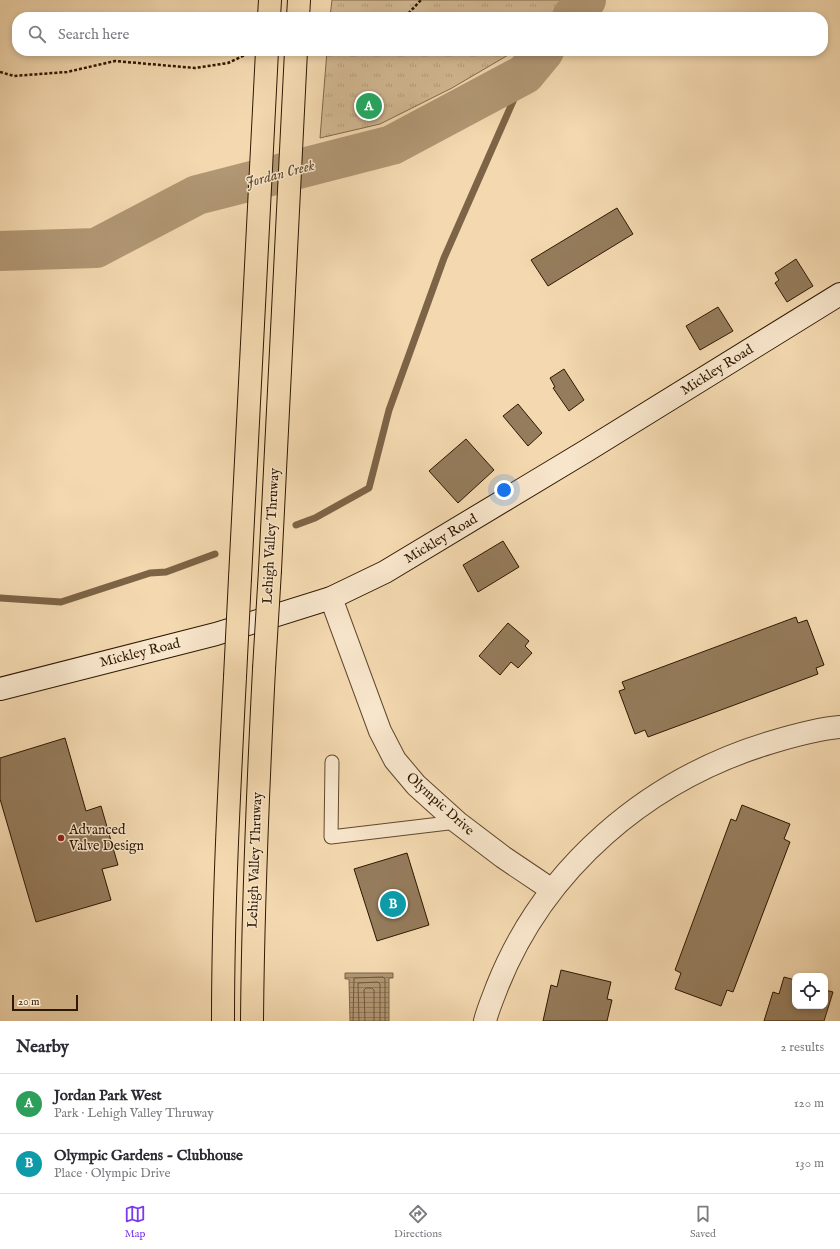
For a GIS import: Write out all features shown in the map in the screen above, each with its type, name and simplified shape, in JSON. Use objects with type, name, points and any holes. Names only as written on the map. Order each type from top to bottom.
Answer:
[{"type":"highway","points":[[298,12],[299,0]]},
{"type":"highway","name":"Lehigh Valley Thruway","points":[[222,1021],[227,824],[256,266],[257,56]]},
{"type":"highway","name":"Lehigh Valley Thruway","points":[[252,1021],[252,947],[256,825],[296,56]]},
{"type":"street","name":"Mickley Road","points":[[0,689],[216,634],[331,598],[385,572],[586,451],[840,294]]},
{"type":"street","name":"Olympic Drive","points":[[331,598],[380,731],[395,760],[416,785],[457,822],[503,858],[552,890]]},
{"type":"street","points":[[485,1021],[509,958],[523,931],[552,890],[590,848],[633,811],[668,787],[707,766],[749,749],[791,736],[840,727]]},
{"type":"lane","points":[[332,762],[331,837],[457,822]]},
{"type":"path","points":[[410,12],[421,0]]},
{"type":"path","points":[[0,72],[14,76],[67,72],[115,61],[195,68],[228,63],[248,56]]},
{"type":"green space","points":[[332,0],[568,0],[556,12],[331,12]]},
{"type":"green space","points":[[327,56],[506,56],[452,88],[380,124],[320,138]]},
{"type":"water","points":[[345,973],[393,973],[393,978],[389,978],[389,1021],[350,1021],[349,979],[345,979]]},
{"type":"building","points":[[617,208],[633,234],[548,286],[531,260]]},
{"type":"building","points":[[796,259],[813,286],[787,302],[775,283],[779,280],[775,273]]},
{"type":"building","points":[[718,307],[733,331],[700,350],[686,326]]},
{"type":"building","points":[[564,369],[584,400],[569,411],[553,388],[555,387],[550,378]]},
{"type":"building","points":[[518,404],[542,433],[528,446],[503,416]]},
{"type":"building","points":[[466,439],[494,470],[458,503],[429,471]]},
{"type":"building","points":[[503,541],[519,567],[478,592],[463,565]]},
{"type":"building","points":[[796,617],[798,623],[807,620],[824,665],[816,668],[818,674],[648,737],[645,730],[635,734],[619,691],[625,689],[622,682]]},
{"type":"building","points":[[508,623],[529,641],[525,646],[532,653],[518,668],[511,662],[500,675],[479,656]]},
{"type":"building","name":"Advanced Valve Design","points":[[65,738],[86,811],[101,806],[118,865],[102,869],[111,900],[36,922],[0,799],[0,758]]},
{"type":"building","points":[[742,805],[790,824],[784,839],[790,842],[733,992],[727,990],[721,1006],[675,989],[681,973],[675,970],[731,819],[736,821]]},
{"type":"building","points":[[407,853],[429,925],[377,941],[354,869]]},
{"type":"building","points":[[561,970],[611,982],[607,999],[612,1000],[607,1021],[543,1021],[551,985],[557,987]]},
{"type":"building","points":[[784,977],[792,979],[792,1009],[828,1009],[824,1021],[764,1021],[773,992],[779,994]]},
{"type":"building","points":[[828,991],[833,992],[828,1008]]},
{"type":"waterway","name":"Jordan Creek","points":[[576,12],[586,0]]},
{"type":"waterway","name":"Jordan Creek","points":[[0,251],[96,248],[197,195],[392,145],[525,74],[540,56]]},
{"type":"waterway","points":[[296,525],[315,518],[369,488],[389,410],[444,258],[525,74]]},
{"type":"waterway","points":[[0,598],[61,602],[150,573],[166,572],[215,554]]},
{"type":"place","name":"Jordan Park West","points":[[369,106]]},
{"type":"place","name":"Advanced Valve Design","points":[[61,838]]},
{"type":"place","name":"Olympic Gardens - Clubhouse","points":[[393,904]]}]
